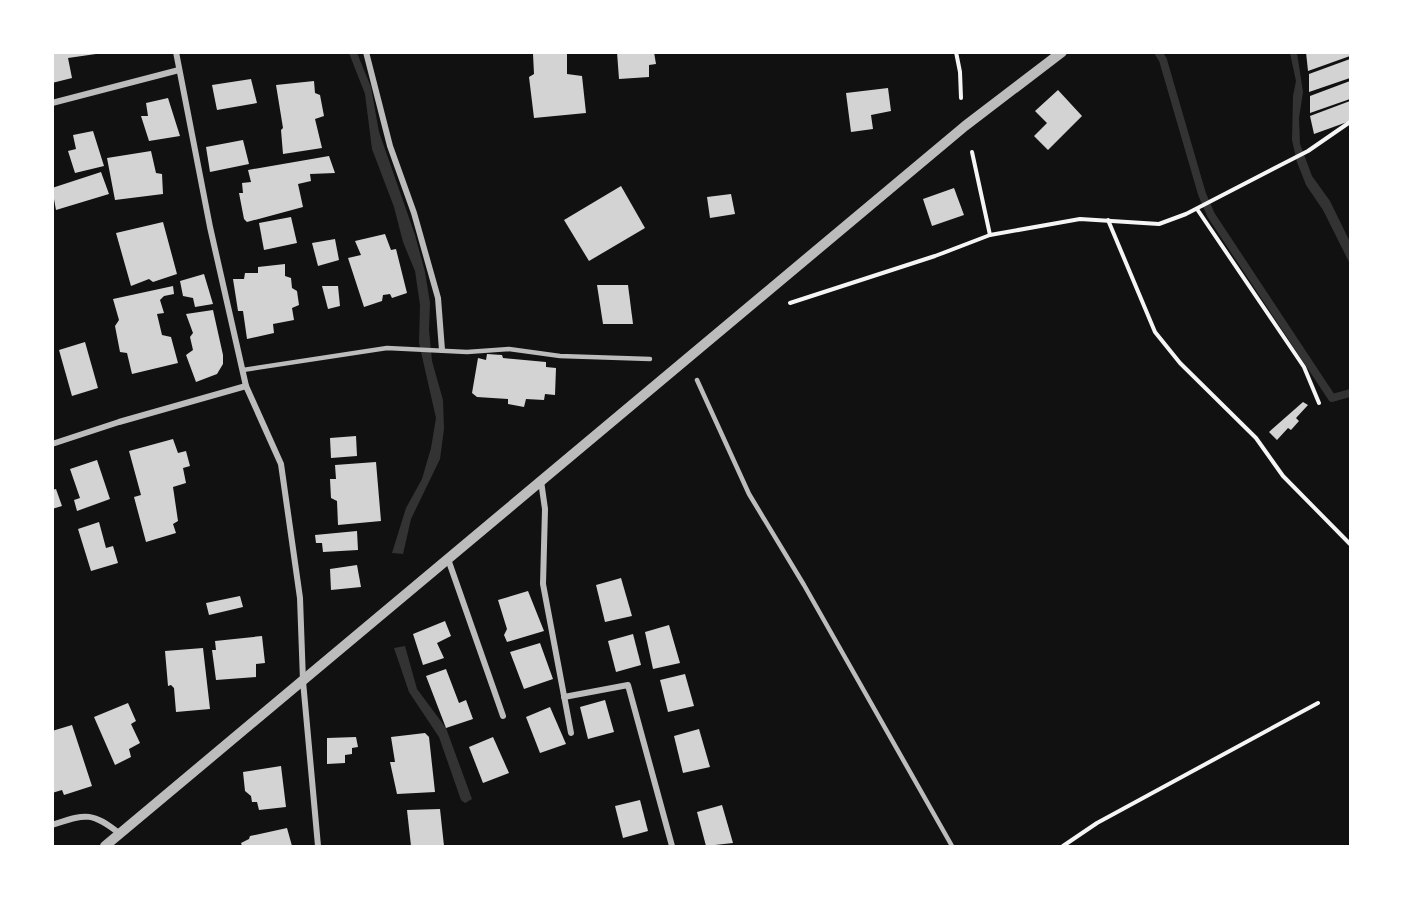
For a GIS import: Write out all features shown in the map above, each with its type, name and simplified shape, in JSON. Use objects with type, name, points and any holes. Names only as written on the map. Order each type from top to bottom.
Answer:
[{"type":"street","points":[[176,52],[210,227],[246,386],[281,464],[300,598],[303,681],[318,846]]},
{"type":"street","points":[[366,52],[390,146],[414,213],[438,298],[442,350]]},
{"type":"street","points":[[105,846],[965,126],[1062,52]]},
{"type":"street","points":[[52,103],[178,70]]},
{"type":"street","points":[[52,444],[246,386]]},
{"type":"street","points":[[541,480],[545,509],[543,585],[571,733]]},
{"type":"street","points":[[448,559],[502,716]]},
{"type":"street","points":[[564,697],[628,685],[672,846]]},
{"type":"street","points":[[52,825],[87,816],[102,820],[120,834]]},
{"type":"lane","points":[[243,370],[387,348],[467,352],[509,349],[560,356],[650,359]]},
{"type":"lane","points":[[697,380],[749,494],[810,596],[952,846]]},
{"type":"path","points":[[956,52],[960,72],[961,98]]},
{"type":"path","points":[[790,303],[935,256],[990,235],[1080,219],[1160,224],[1196,209],[1308,151],[1350,122]]},
{"type":"path","points":[[972,152],[990,235]]},
{"type":"path","points":[[1196,209],[1304,368],[1319,403]]},
{"type":"path","points":[[1108,220],[1155,332],[1180,363],[1256,438],[1283,476],[1350,544]]},
{"type":"path","points":[[1063,846],[1097,823],[1317,703]]},
{"type":"shaded area","points":[[349,53],[357,53],[371,87],[379,132],[415,235],[430,303],[429,330],[432,361],[443,400],[444,429],[440,459],[411,519],[403,554],[392,553],[406,508],[422,479],[431,448],[436,418],[419,343],[420,305],[415,271],[372,149],[365,94]]},
{"type":"shaded area","points":[[1290,53],[1297,53],[1303,92],[1299,118],[1300,144],[1312,176],[1330,201],[1350,242],[1350,264],[1323,210],[1306,185],[1297,162],[1292,140],[1293,96],[1296,81]]},
{"type":"shaded area","points":[[405,646],[417,689],[446,728],[472,799],[465,803],[461,800],[439,737],[409,692],[394,648]]},
{"type":"building","points":[[56,52],[96,52],[96,54],[68,58],[72,78],[52,83],[52,54]]},
{"type":"building","points":[[567,52],[567,74],[582,76],[586,113],[534,118],[529,77],[534,74],[533,54]]},
{"type":"building","points":[[617,52],[654,52],[656,64],[649,65],[649,77],[619,79]]},
{"type":"building","points":[[1306,52],[1350,52],[1350,56],[1308,71]]},
{"type":"building","points":[[1350,59],[1350,78],[1309,92],[1309,74]]},
{"type":"building","points":[[251,79],[257,103],[217,110],[212,85]]},
{"type":"building","points":[[314,81],[315,93],[320,95],[324,116],[315,119],[322,148],[283,154],[281,130],[283,128],[276,85]]},
{"type":"building","points":[[1350,81],[1350,99],[1310,113],[1310,96]]},
{"type":"building","points":[[888,88],[891,111],[871,115],[873,129],[851,132],[846,93]]},
{"type":"building","points":[[1058,90],[1082,116],[1048,150],[1034,136],[1047,123],[1035,111]]},
{"type":"building","points":[[168,98],[180,136],[149,141],[141,116],[148,116],[146,103]]},
{"type":"building","points":[[1350,101],[1350,121],[1314,134],[1310,116]]},
{"type":"building","points":[[93,131],[104,166],[75,173],[68,151],[76,149],[73,135]]},
{"type":"building","points":[[243,140],[249,164],[210,172],[206,147]]},
{"type":"building","points":[[151,151],[156,173],[162,174],[163,194],[115,200],[107,158]]},
{"type":"building","points":[[329,156],[335,173],[310,174],[311,181],[298,184],[303,207],[247,222],[244,219],[239,193],[243,193],[242,183],[251,182],[248,170]]},
{"type":"building","points":[[101,172],[109,194],[56,210],[52,188]]},
{"type":"building","points":[[621,186],[645,228],[589,261],[564,220]]},
{"type":"building","points":[[954,188],[964,215],[932,226],[923,199]]},
{"type":"building","points":[[731,194],[735,214],[710,218],[707,197]]},
{"type":"building","points":[[291,217],[297,243],[264,250],[259,223]]},
{"type":"building","points":[[163,222],[177,274],[153,282],[149,279],[131,286],[116,233]]},
{"type":"building","points":[[385,234],[391,250],[396,249],[407,293],[392,298],[390,294],[383,295],[382,301],[364,307],[348,258],[361,255],[355,241]]},
{"type":"building","points":[[335,239],[339,260],[318,266],[312,243]]},
{"type":"building","points":[[285,264],[285,276],[291,278],[292,288],[297,291],[299,305],[292,308],[294,320],[273,324],[274,333],[247,339],[243,311],[238,311],[233,279],[244,279],[245,273],[258,273],[258,267]]},
{"type":"building","points":[[204,274],[213,304],[195,307],[193,298],[183,296],[180,281]]},
{"type":"building","points":[[597,285],[628,285],[633,324],[603,324]]},
{"type":"building","points":[[173,286],[174,294],[164,296],[160,300],[164,313],[157,314],[162,335],[171,337],[178,363],[132,374],[127,353],[120,352],[115,326],[119,320],[113,299]]},
{"type":"building","points":[[322,286],[338,286],[340,306],[328,309]]},
{"type":"building","points":[[213,310],[223,364],[217,374],[196,382],[186,355],[193,350],[190,337],[193,333],[186,314]]},
{"type":"building","points":[[85,342],[98,388],[72,396],[59,350]]},
{"type":"building","points":[[487,354],[502,355],[503,358],[546,362],[546,367],[556,368],[555,395],[545,394],[544,400],[526,399],[524,407],[508,404],[508,399],[477,397],[472,393],[478,358],[486,360]]},
{"type":"building","points":[[1303,402],[1308,405],[1296,418],[1299,421],[1291,430],[1288,428],[1277,440],[1269,432]]},
{"type":"building","points":[[356,436],[357,456],[331,458],[330,438]]},
{"type":"building","points":[[173,439],[178,453],[186,451],[190,466],[183,468],[186,483],[173,487],[178,521],[173,524],[176,533],[146,542],[134,497],[141,495],[129,451]]},
{"type":"building","points":[[97,460],[110,499],[77,511],[74,500],[80,498],[70,469]]},
{"type":"building","points":[[376,462],[381,521],[338,525],[337,501],[331,498],[330,479],[336,479],[335,465]]},
{"type":"building","points":[[56,489],[62,506],[52,509],[52,490]]},
{"type":"building","points":[[99,522],[106,548],[113,546],[118,563],[91,571],[78,529]]},
{"type":"building","points":[[357,531],[358,550],[323,552],[322,543],[316,543],[315,535]]},
{"type":"building","points":[[357,565],[361,587],[331,590],[330,569]]},
{"type":"building","points":[[621,578],[632,616],[605,622],[596,585]]},
{"type":"building","points":[[528,591],[544,631],[507,642],[504,635],[507,629],[498,600]]},
{"type":"building","points":[[240,596],[243,607],[209,615],[206,603]]},
{"type":"building","points":[[445,621],[451,636],[437,643],[444,658],[423,665],[413,634]]},
{"type":"building","points":[[669,625],[680,663],[653,669],[645,632]]},
{"type":"building","points":[[633,634],[641,665],[616,672],[608,641]]},
{"type":"building","points":[[262,636],[265,663],[256,664],[256,677],[216,680],[212,650],[216,650],[215,641]]},
{"type":"building","points":[[540,643],[553,679],[524,689],[510,652]]},
{"type":"building","points":[[203,648],[210,709],[176,712],[174,688],[171,685],[168,686],[165,651]]},
{"type":"building","points":[[446,669],[459,703],[466,700],[473,719],[446,728],[426,676]]},
{"type":"building","points":[[685,674],[694,706],[668,712],[660,680]]},
{"type":"building","points":[[605,700],[614,732],[588,739],[580,707]]},
{"type":"building","points":[[128,703],[136,721],[131,724],[140,743],[129,749],[131,757],[115,765],[94,717]]},
{"type":"building","points":[[550,707],[566,744],[540,753],[526,717]]},
{"type":"building","points":[[72,725],[92,786],[64,795],[62,790],[52,793],[52,731]]},
{"type":"building","points":[[699,729],[710,767],[683,773],[674,736]]},
{"type":"building","points":[[425,733],[429,737],[435,792],[397,794],[390,762],[395,762],[391,737]]},
{"type":"building","points":[[356,737],[358,747],[352,748],[352,754],[345,755],[345,763],[327,764],[327,738]]},
{"type":"building","points":[[493,737],[509,773],[483,783],[469,747]]},
{"type":"building","points":[[281,766],[286,807],[259,810],[257,802],[252,802],[251,796],[245,791],[243,772]]},
{"type":"building","points":[[640,800],[648,831],[623,838],[615,806]]},
{"type":"building","points":[[722,805],[733,843],[706,846],[697,812]]},
{"type":"building","points":[[440,809],[444,846],[411,846],[407,810]]},
{"type":"building","points":[[287,828],[292,846],[242,846],[241,843],[250,836]]},
{"type":"waterway","points":[[1158,52],[1163,60],[1202,194],[1211,215],[1332,398],[1350,393]]}]
